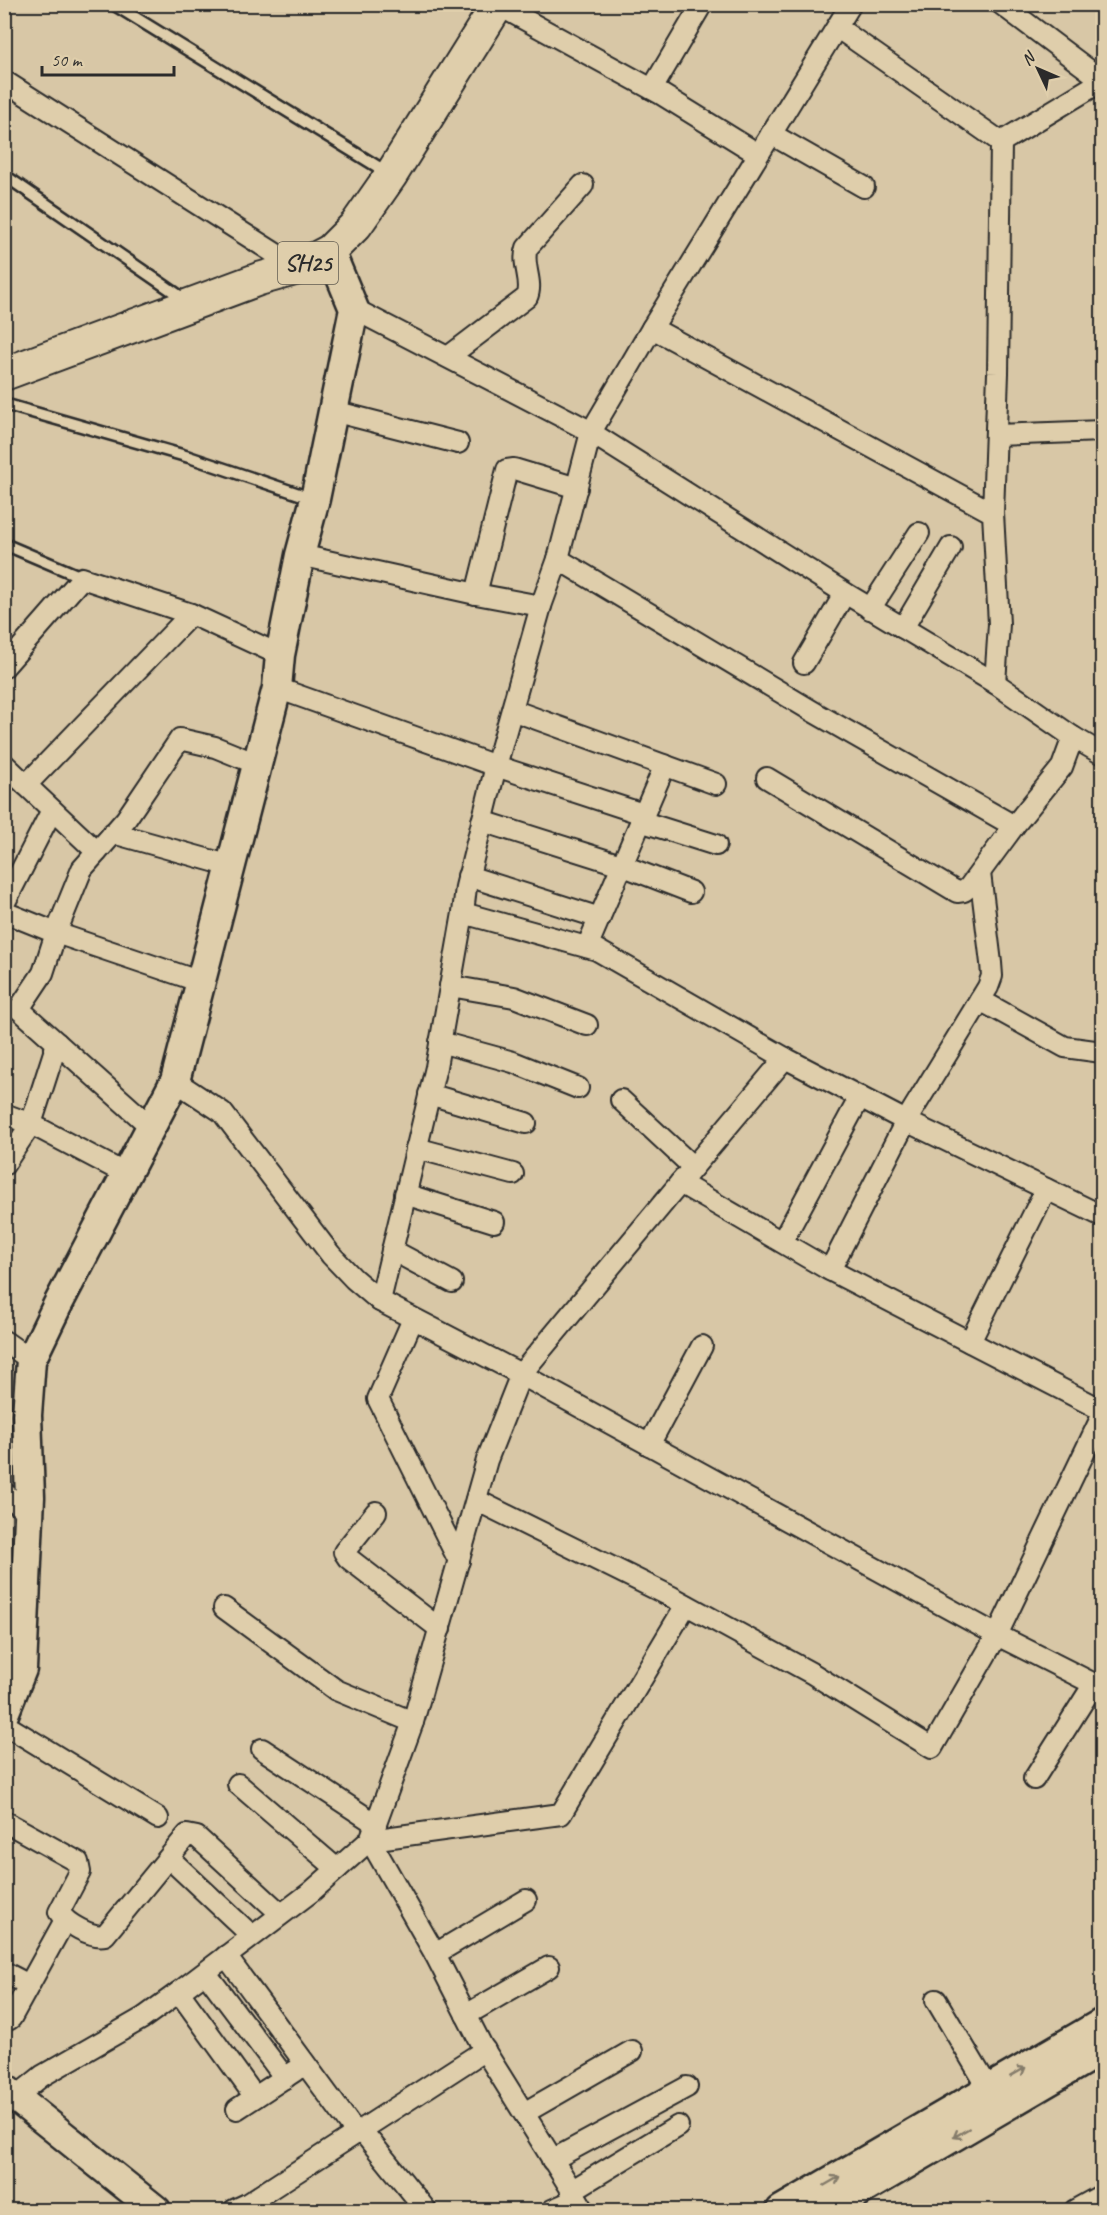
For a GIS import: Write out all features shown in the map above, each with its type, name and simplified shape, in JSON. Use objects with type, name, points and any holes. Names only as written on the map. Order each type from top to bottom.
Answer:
[{"type":"main road","name":"SH25","points":[[4,374],[259,279],[298,268],[330,251],[357,225],[498,4]]},
{"type":"street","points":[[498,4],[652,89],[758,154]]},
{"type":"street","points":[[652,89],[702,4]]},
{"type":"street","points":[[380,1301],[440,1042],[468,876],[496,766],[541,606],[558,559],[591,432],[652,328],[851,4]]},
{"type":"street","points":[[1001,4],[1102,80],[1001,142]]},
{"type":"street","points":[[838,28],[1001,142]]},
{"type":"street","points":[[4,81],[298,268]]},
{"type":"street","points":[[771,134],[864,187]]},
{"type":"street","points":[[994,683],[999,624],[993,513],[1001,142]]},
{"type":"street","points":[[448,357],[528,297],[530,291],[525,257],[527,249],[583,185]]},
{"type":"street","points":[[4,1714],[22,1669],[13,1648],[30,1514],[27,1414],[31,1360],[175,1081],[277,688],[280,655],[300,555],[315,499],[354,309],[330,251]]},
{"type":"street","points":[[354,309],[591,432],[870,609],[994,683],[1073,738],[1102,754]]},
{"type":"street","points":[[652,328],[993,513]]},
{"type":"street","points":[[333,411],[458,443]]},
{"type":"street","points":[[996,435],[1102,431]]},
{"type":"street","points":[[476,594],[507,470],[514,469],[577,488]]},
{"type":"street","points":[[870,609],[918,532]]},
{"type":"street","points":[[903,628],[951,547]]},
{"type":"street","points":[[300,555],[541,606]]},
{"type":"street","points":[[558,559],[812,711],[1014,826]]},
{"type":"street","points":[[4,667],[79,580],[86,579],[190,614],[280,655]]},
{"type":"street","points":[[804,663],[845,593]]},
{"type":"street","points":[[26,785],[190,614]]},
{"type":"street","points":[[277,688],[716,845]]},
{"type":"street","points":[[512,710],[716,784]]},
{"type":"street","points":[[768,778],[957,892],[969,887],[1062,767],[1073,738]]},
{"type":"street","points":[[151,1127],[12,1006],[43,973],[56,933],[82,869],[145,793],[180,739],[215,747],[257,764]]},
{"type":"street","points":[[4,764],[97,852]]},
{"type":"street","points":[[587,947],[665,765]]},
{"type":"street","points":[[4,904],[52,810]]},
{"type":"street","points":[[482,821],[621,865],[691,892]]},
{"type":"street","points":[[113,833],[231,866]]},
{"type":"street","points":[[830,1270],[906,1121],[980,1000],[992,976],[980,873]]},
{"type":"street","points":[[468,876],[600,918]]},
{"type":"street","points":[[4,912],[56,933],[201,982]]},
{"type":"street","points":[[463,913],[587,947],[609,956],[785,1058],[906,1121],[1102,1216]]},
{"type":"street","points":[[450,986],[514,997],[587,1026]]},
{"type":"street","points":[[980,1000],[1065,1047],[1102,1052]]},
{"type":"street","points":[[440,1042],[513,1062],[578,1088]]},
{"type":"street","points":[[4,1165],[31,1124],[57,1043]]},
{"type":"street","points":[[156,2211],[8,2097],[143,2018],[179,1992],[337,1869],[373,1832],[413,1722],[487,1460],[521,1374],[785,1058]]},
{"type":"street","points":[[175,1081],[222,1112],[331,1255],[380,1301],[521,1374],[997,1635],[1098,1686],[1034,1779]]},
{"type":"street","points":[[429,1094],[526,1123]]},
{"type":"street","points":[[782,1242],[860,1097]]},
{"type":"street","points":[[621,1100],[693,1167]]},
{"type":"street","points":[[4,1114],[31,1124],[126,1173]]},
{"type":"street","points":[[416,1148],[513,1174]]},
{"type":"street","points":[[680,1183],[830,1270],[1102,1410]]},
{"type":"street","points":[[970,1342],[1046,1189]]},
{"type":"street","points":[[405,1194],[494,1222]]},
{"type":"street","points":[[392,1250],[452,1282]]},
{"type":"street","points":[[413,1319],[378,1399],[459,1561]]},
{"type":"street","points":[[4,1341],[31,1360]]},
{"type":"street","points":[[649,1445],[702,1346]]},
{"type":"street","points":[[476,1500],[686,1605],[813,1674],[932,1748],[997,1635],[1102,1416]]},
{"type":"street","points":[[4,1493],[30,1514]]},
{"type":"street","points":[[376,1512],[344,1552],[348,1558],[440,1629]]},
{"type":"street","points":[[373,1832],[561,1814],[686,1605]]},
{"type":"street","points":[[224,1608],[336,1690],[413,1722]]},
{"type":"street","points":[[4,1724],[158,1818]]},
{"type":"street","points":[[262,1749],[373,1832],[485,2050],[577,2200]]},
{"type":"street","points":[[238,1784],[337,1869]]},
{"type":"street","points":[[4,1821],[78,1862],[80,1872],[59,1912],[65,1920],[92,1935],[105,1935],[187,1836],[197,1837],[281,1914]]},
{"type":"street","points":[[169,1858],[252,1936]]},
{"type":"street","points":[[435,1954],[526,1900]]},
{"type":"street","points":[[4,2019],[11,2018],[65,1920]]},
{"type":"street","points":[[226,1956],[360,2133],[426,2211]]},
{"type":"street","points":[[466,2015],[549,1967]]},
{"type":"street","points":[[4,1972],[29,1985]]},
{"type":"street","points":[[206,1972],[285,2078]]},
{"type":"street","points":[[179,1992],[255,2097]]},
{"type":"street","points":[[936,2000],[989,2090]]},
{"type":"street","points":[[781,2211],[1102,2023]]},
{"type":"street","points":[[234,2211],[360,2133],[485,2050]]},
{"type":"street","points":[[828,2211],[1102,2050]]},
{"type":"street","points":[[524,2114],[632,2051]]},
{"type":"street","points":[[237,2109],[306,2064]]},
{"type":"street","points":[[552,2160],[687,2087]]},
{"type":"street","points":[[552,2211],[577,2200],[678,2126]]},
{"type":"street","points":[[1075,2211],[1102,2195]]},
{"type":"lane","points":[[113,4],[391,175]]},
{"type":"lane","points":[[4,175],[192,304]]},
{"type":"lane","points":[[4,404],[189,457],[315,499]]},
{"type":"lane","points":[[4,544],[86,579]]}]
